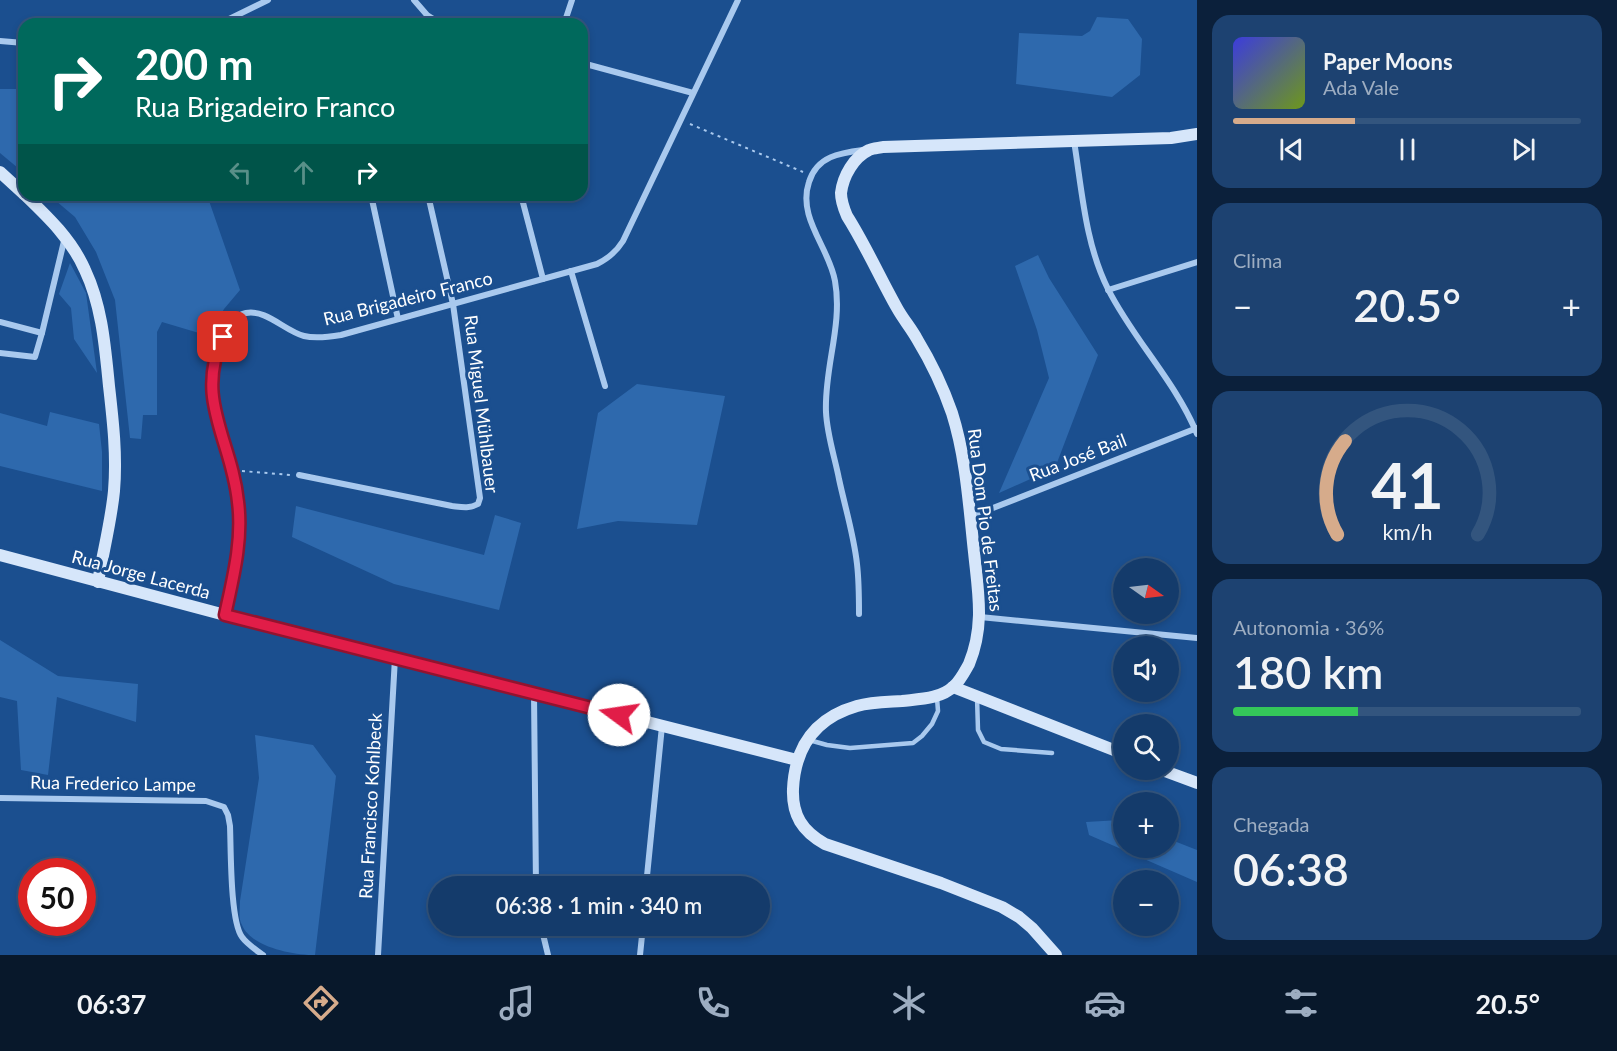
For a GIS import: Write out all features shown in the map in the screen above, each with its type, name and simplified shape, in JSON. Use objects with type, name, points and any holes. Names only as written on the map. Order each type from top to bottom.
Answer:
[{"type":"main road","points":[[870,149],[902,145],[1171,138],[1197,134]]},
{"type":"main road","points":[[1171,138],[1197,144]]},
{"type":"main road","name":"Rua Dom Pio de Freitas","points":[[870,149],[850,167],[841,195],[843,205],[894,302],[942,386],[952,413],[960,444],[970,517],[980,618],[979,633],[968,665],[962,677],[953,687],[937,696],[857,706],[838,713],[820,725],[806,740],[797,760],[793,779],[795,812],[802,826],[812,837],[842,850],[941,883],[1002,907],[1032,928],[1056,955]]},
{"type":"main road","points":[[0,172],[18,189]]},
{"type":"main road","points":[[30,201],[65,236],[85,269],[98,308],[114,428],[115,471],[114,492],[98,582]]},
{"type":"main road","name":"Rua Jorge Lacerda","points":[[0,555],[225,615],[797,760]]},
{"type":"main road","points":[[953,687],[1113,750]]},
{"type":"main road","points":[[1179,776],[1197,783]]},
{"type":"street","points":[[231,18],[268,0]]},
{"type":"street","points":[[414,0],[432,18]]},
{"type":"street","points":[[566,18],[572,0]]},
{"type":"street","name":"Rua Brigadeiro Franco","points":[[225,615],[236,562],[239,534],[238,502],[233,471],[216,414],[211,381],[218,348],[232,321],[245,313],[253,313],[299,333],[315,337],[340,335],[571,272],[606,260],[618,248],[738,0]]},
{"type":"street","points":[[0,41],[18,42]]},
{"type":"street","points":[[588,65],[693,93]]},
{"type":"street","points":[[1074,140],[1088,232],[1096,261],[1108,290],[1185,408],[1196,430]]},
{"type":"street","points":[[859,614],[856,555],[826,413],[837,321],[837,297],[832,267],[806,209],[806,192],[811,175],[823,161],[841,153],[870,149]]},
{"type":"street","points":[[372,201],[398,319]]},
{"type":"street","points":[[429,201],[453,304]]},
{"type":"street","points":[[523,201],[543,279]]},
{"type":"street","points":[[0,353],[35,357],[65,236]]},
{"type":"street","points":[[1108,290],[1197,262]]},
{"type":"street","points":[[571,272],[605,386]]},
{"type":"street","name":"Rua Miguel Mühlbauer","points":[[299,475],[464,508],[478,504],[480,498],[453,304]]},
{"type":"street","points":[[0,322],[42,333]]},
{"type":"street","name":"Rua José Bail","points":[[970,517],[1196,430]]},
{"type":"street","points":[[980,618],[1197,638]]},
{"type":"street","name":"Rua Francisco Kohlbeck","points":[[378,955],[395,658]]},
{"type":"street","points":[[534,694],[536,876]]},
{"type":"street","points":[[647,876],[662,726]]},
{"type":"street","name":"Rua Frederico Lampe","points":[[2,799],[206,801],[224,807],[230,826],[236,925],[242,937],[264,955]]},
{"type":"street","points":[[543,936],[548,955]]},
{"type":"street","points":[[640,955],[642,936]]},
{"type":"lane","points":[[806,740],[827,746],[850,748],[913,743],[932,724],[938,711],[937,696]]},
{"type":"lane","points":[[977,697],[978,730],[984,742],[1001,749],[1052,753]]},
{"type":"path","points":[[680,120],[811,175]]},
{"type":"path","points":[[233,471],[299,475]]},
{"type":"shaded area","points":[[1097,17],[1128,19],[1142,39],[1140,75],[1112,97],[1016,84],[1019,33],[1082,36],[1090,31]]},
{"type":"shaded area","points":[[0,89],[18,89],[18,168],[0,153]]},
{"type":"shaded area","points":[[56,201],[209,201],[240,290],[224,309],[209,336],[162,322],[157,332],[157,415],[143,415],[141,439],[130,438],[115,300],[96,252],[75,217]]},
{"type":"shaded area","points":[[1038,255],[1049,278],[1098,355],[1055,468],[999,493],[1049,378],[1037,330],[1015,266]]},
{"type":"shaded area","points":[[70,263],[86,293],[97,373],[74,339],[71,308],[59,294]]},
{"type":"shaded area","points":[[637,384],[725,396],[697,525],[618,521],[577,529],[598,413]]},
{"type":"shaded area","points":[[50,412],[99,424],[102,491],[0,466],[0,413],[47,426]]},
{"type":"shaded area","points":[[296,506],[484,555],[495,515],[521,523],[499,610],[394,584],[292,537]]},
{"type":"shaded area","points":[[0,640],[58,676],[138,684],[136,722],[57,697],[48,775],[21,770],[17,701],[0,697]]},
{"type":"shaded area","points":[[255,735],[313,745],[336,776],[315,955],[285,951],[263,944],[247,933],[241,922],[240,901],[259,778]]},
{"type":"shaded area","points":[[1113,820],[1113,845],[1089,835],[1086,822]]},
{"type":"shaded area","points":[[1179,843],[1197,850],[1197,882],[1179,874],[1179,870],[1169,870],[1142,858],[1179,858]]},
{"type":"route","points":[[223,337],[212,370],[212,392],[233,471],[240,519],[236,562],[225,615],[619,715]]}]
